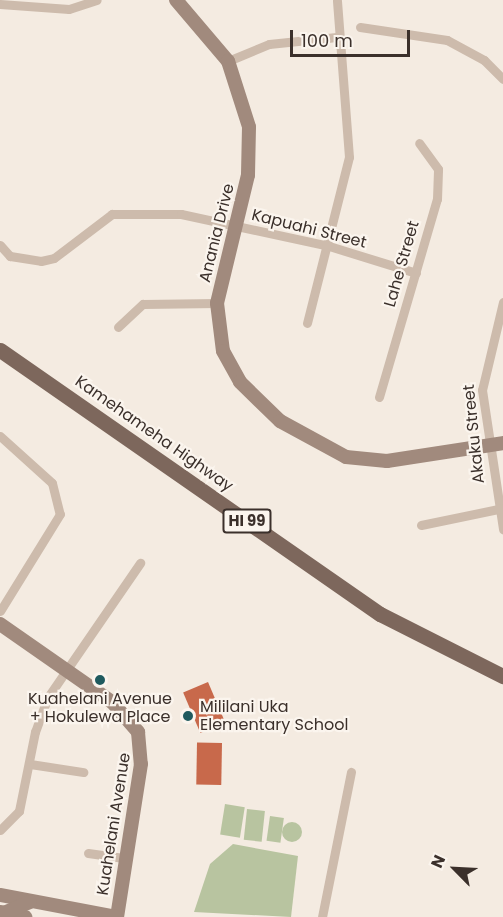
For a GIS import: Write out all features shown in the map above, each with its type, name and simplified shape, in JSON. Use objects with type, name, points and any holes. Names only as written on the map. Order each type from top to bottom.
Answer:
[{"type":"main road","name":"Kamehameha Highway","points":[[0,350],[380,614],[503,676]]},
{"type":"street","points":[[0,4],[69,9],[97,0]]},
{"type":"street","name":"Anania Drive","points":[[176,0],[228,61],[251,142],[217,303],[223,351],[240,382],[280,421],[327,451],[387,460],[503,442]]},
{"type":"street","points":[[307,323],[329,246],[349,157],[337,37],[337,0]]},
{"type":"street","points":[[360,27],[447,40],[484,60],[503,79]]},
{"type":"street","points":[[228,61],[269,44],[337,37]]},
{"type":"street","name":"Lahe Street","points":[[379,397],[416,273],[438,184],[438,169],[419,143]]},
{"type":"street","name":"Kapuahi Street","points":[[0,245],[27,261],[54,258],[99,220],[125,213],[198,215],[233,226],[329,246],[416,273]]},
{"type":"street","points":[[118,327],[143,304],[217,303]]},
{"type":"street","name":"Akaku Street","points":[[503,303],[483,372],[488,446],[503,529]]},
{"type":"street","points":[[0,436],[52,483],[60,514],[0,611]]},
{"type":"street","points":[[422,525],[501,508]]},
{"type":"street","points":[[0,830],[19,811],[39,714],[140,563]]},
{"type":"street","name":"Kuahelani Avenue","points":[[0,624],[68,669],[123,712],[138,732],[141,764],[124,858],[117,917]]},
{"type":"street","points":[[30,764],[83,772]]},
{"type":"street","points":[[322,917],[351,772]]},
{"type":"street","points":[[88,853],[124,858]]},
{"type":"street","points":[[0,896],[117,917]]},
{"type":"street","points":[[2,912],[33,901]]},
{"type":"street","points":[[2,912],[25,917]]},
{"type":"green space","points":[[225,804],[245,807],[240,838],[220,835]]},
{"type":"green space","points":[[247,809],[265,811],[262,842],[244,840]]},
{"type":"green space","points":[[270,816],[284,818],[280,843],[267,841]]},
{"type":"green space","points":[[292,822],[299,825],[302,832],[299,839],[292,842],[285,839],[282,832],[285,825]]},
{"type":"green space","points":[[233,844],[298,856],[291,917],[194,912],[210,864]]},
{"type":"building","points":[[208,682],[225,723],[200,733],[183,693]]},
{"type":"building","points":[[197,743],[222,743],[221,785],[196,785]]},
{"type":"place","name":"Kuahelani Avenue + Hokulewa Place","points":[[100,680]]},
{"type":"place","name":"Mililani Uka Elementary School","points":[[188,716]]}]
